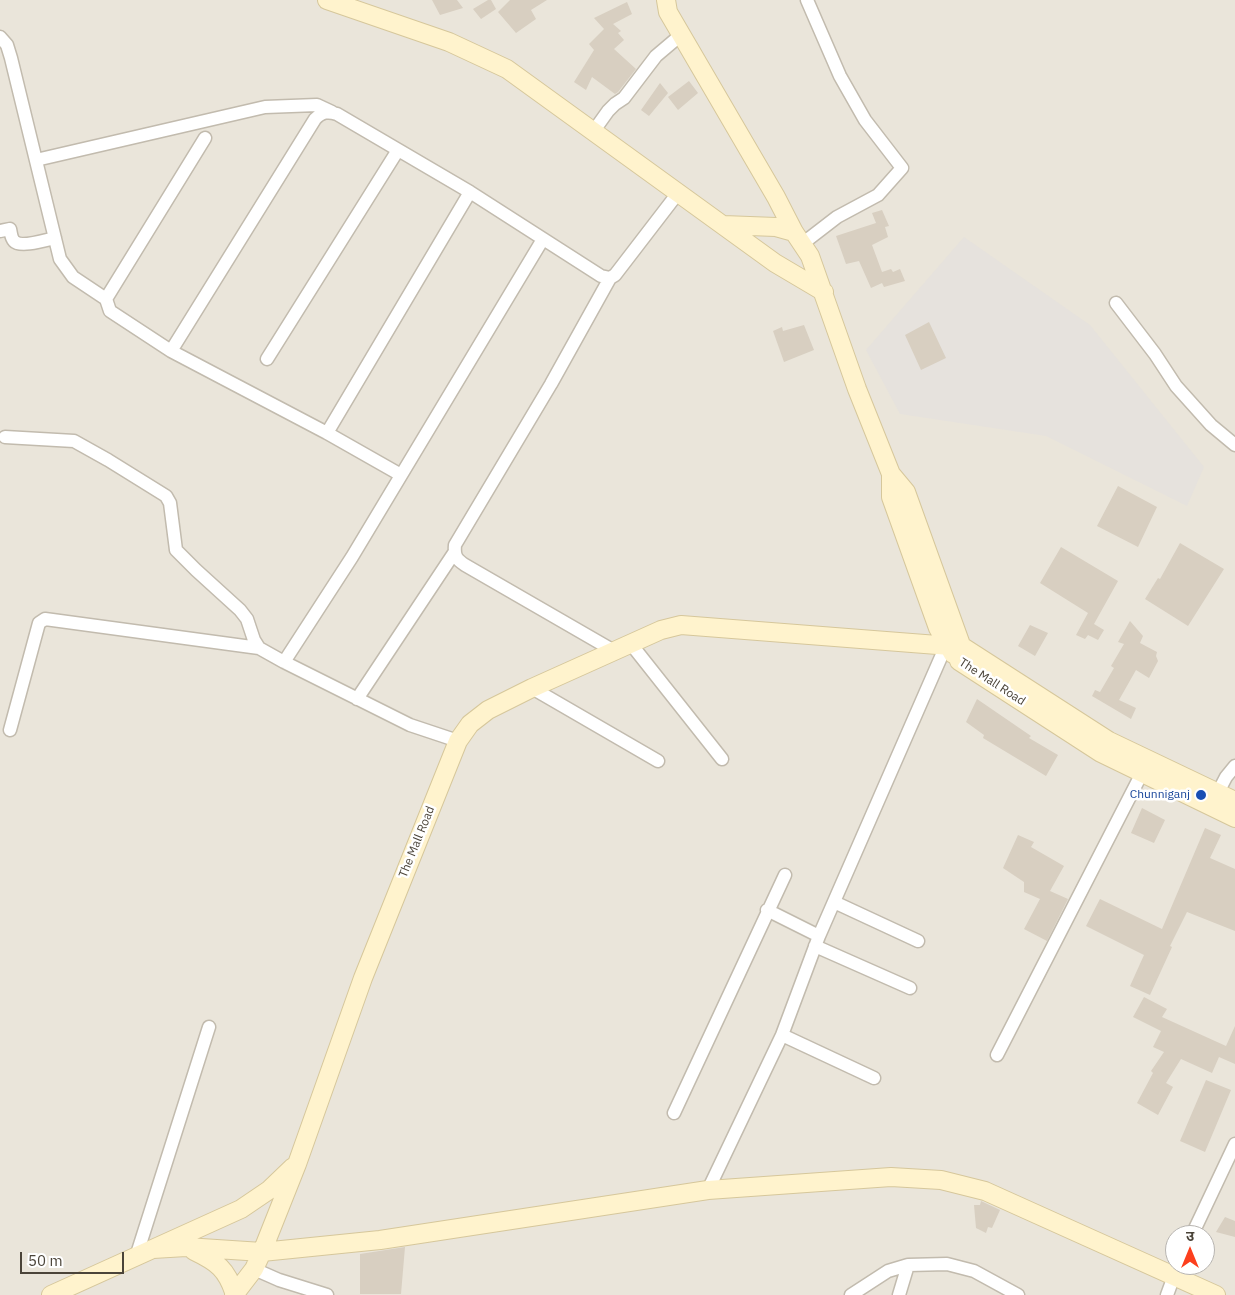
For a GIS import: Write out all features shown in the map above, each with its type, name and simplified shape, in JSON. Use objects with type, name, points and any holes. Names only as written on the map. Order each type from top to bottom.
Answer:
[{"type":"street","points":[[666,0],[668,12],[810,256],[857,389],[891,474],[906,492],[955,655],[834,902],[817,941],[782,1035],[708,1190]]},
{"type":"street","points":[[798,238],[878,195],[902,168],[865,120],[840,76],[807,0]]},
{"type":"street","points":[[334,1],[449,42],[507,69],[775,263],[824,292]]},
{"type":"street","points":[[594,132],[608,111],[624,98],[656,56],[682,34]]},
{"type":"street","points":[[0,37],[7,45],[11,58],[60,259],[73,276],[106,299],[110,312],[171,351],[327,433],[401,475]]},
{"type":"street","points":[[36,160],[265,106],[316,105],[337,114],[470,192],[601,276],[610,278]]},
{"type":"street","points":[[171,351],[315,119],[321,113],[337,114]]},
{"type":"street","points":[[106,299],[205,138]]},
{"type":"street","points":[[267,359],[398,150]]},
{"type":"street","points":[[327,433],[470,192]]},
{"type":"street","points":[[614,651],[456,559],[454,553],[455,545],[551,384],[610,278],[615,275],[678,194]]},
{"type":"street","points":[[722,225],[776,228],[798,238]]},
{"type":"street","points":[[0,231],[10,229],[14,241],[21,244],[55,238]]},
{"type":"street","points":[[284,662],[338,580],[543,239]]},
{"type":"street","points":[[1116,303],[1155,354],[1176,386],[1211,425],[1235,445]]},
{"type":"street","points":[[5,437],[74,441],[166,496],[170,503],[176,550],[240,610],[247,619],[254,640],[259,648]]},
{"type":"street","points":[[357,699],[454,553]]},
{"type":"street","points":[[10,730],[39,623],[45,619],[259,648],[410,725],[458,741]]},
{"type":"street","name":"The Mall Road","points":[[234,1295],[254,1269],[262,1252],[297,1164],[363,978],[458,741],[470,724],[488,710],[532,688],[661,630],[681,625],[955,655],[1214,800],[1235,818]]},
{"type":"street","points":[[632,644],[722,759]]},
{"type":"street","name":"The Mall Road","points":[[955,655],[1101,753],[1142,773],[1214,800],[1235,801]]},
{"type":"street","points":[[532,688],[658,761]]},
{"type":"street","points":[[1214,800],[1226,777],[1235,766]]},
{"type":"street","points":[[997,1055],[1142,773]]},
{"type":"street","points":[[674,1113],[784,876]]},
{"type":"street","points":[[834,902],[918,941]]},
{"type":"street","points":[[767,910],[817,941],[910,988]]},
{"type":"street","points":[[136,1257],[209,1027]]},
{"type":"street","points":[[782,1035],[874,1078]]},
{"type":"street","points":[[1197,1225],[1235,1144]]},
{"type":"street","points":[[52,1295],[241,1209],[269,1190],[297,1164]]},
{"type":"street","points":[[153,1249],[186,1248],[262,1252],[380,1240],[708,1190],[892,1177],[941,1180],[986,1191],[1165,1266]]},
{"type":"street","points":[[186,1248],[213,1260],[230,1279],[234,1295]]},
{"type":"street","points":[[851,1295],[888,1271],[908,1265],[947,1264],[974,1271],[1018,1295]]},
{"type":"street","points":[[899,1295],[908,1265]]},
{"type":"street","points":[[254,1269],[279,1280],[326,1295]]},
{"type":"street","points":[[1167,1295],[1174,1275]]},
{"type":"street","points":[[1183,1275],[1216,1295]]},
{"type":"shaded area","points":[[0,0],[1235,0],[1235,1295],[0,1295]]},
{"type":"shaded area","points":[[964,237],[1090,325],[1204,467],[1187,506],[1046,436],[900,414],[866,350]]},
{"type":"building","points":[[432,0],[457,0],[463,8],[440,15]]},
{"type":"building","points":[[491,0],[496,9],[481,19],[473,9]]},
{"type":"building","points":[[510,0],[547,0],[531,10],[536,19],[516,33],[498,12]]},
{"type":"building","points":[[627,2],[632,14],[613,24],[621,31],[618,33],[624,40],[614,49],[636,69],[615,94],[592,77],[586,90],[574,82],[594,50],[589,44],[604,29],[594,18]]},
{"type":"building","points":[[689,81],[698,93],[678,110],[668,97]]},
{"type":"building","points":[[660,83],[668,93],[649,116],[641,110]]},
{"type":"building","points":[[882,210],[889,226],[885,227],[888,237],[872,245],[882,272],[891,269],[893,272],[900,269],[905,281],[884,287],[882,283],[871,288],[859,261],[846,264],[836,236],[876,223],[872,213]]},
{"type":"building","points":[[929,322],[946,358],[921,370],[905,335]]},
{"type":"building","points":[[804,325],[814,350],[784,362],[773,331],[782,327],[783,331]]},
{"type":"building","points":[[1118,486],[1157,507],[1138,547],[1097,526]]},
{"type":"building","points":[[1180,543],[1224,569],[1188,626],[1145,599],[1158,578],[1160,579]]},
{"type":"building","points":[[1061,547],[1118,581],[1094,624],[1104,630],[1098,640],[1088,635],[1085,639],[1076,635],[1088,613],[1040,583]]},
{"type":"building","points":[[1130,621],[1143,636],[1140,643],[1157,652],[1158,661],[1149,678],[1136,670],[1119,700],[1136,708],[1131,719],[1092,696],[1095,690],[1100,692],[1114,668],[1111,666],[1124,644],[1118,642]]},
{"type":"building","points":[[1030,625],[1048,633],[1035,656],[1018,646]]},
{"type":"building","points":[[977,699],[1031,736],[1029,738],[1058,755],[1046,776],[983,738],[984,735],[966,722]]},
{"type":"building","points":[[1142,808],[1165,820],[1154,843],[1131,833]]},
{"type":"building","points":[[1205,828],[1221,835],[1210,858],[1235,869],[1235,931],[1187,912],[1170,946],[1172,947],[1150,995],[1130,986],[1144,955],[1086,926],[1100,899],[1162,929]]},
{"type":"building","points":[[1018,835],[1034,842],[1031,847],[1064,866],[1050,891],[1068,899],[1047,941],[1024,929],[1040,899],[1024,892],[1024,882],[1003,868]]},
{"type":"building","points":[[1144,997],[1167,1009],[1162,1017],[1226,1046],[1235,1026],[1235,1064],[1219,1057],[1212,1073],[1181,1059],[1166,1083],[1173,1087],[1158,1115],[1137,1103],[1153,1073],[1151,1071],[1164,1052],[1153,1047],[1161,1031],[1133,1017]]},
{"type":"building","points":[[1206,1080],[1231,1090],[1205,1152],[1180,1141]]},
{"type":"building","points":[[981,1201],[1000,1210],[992,1228],[988,1227],[986,1233],[976,1228],[974,1205],[980,1205]]},
{"type":"building","points":[[1225,1217],[1235,1221],[1235,1237],[1216,1232]]},
{"type":"building","points":[[405,1247],[401,1294],[360,1294],[360,1254]]},
{"type":"place","name":"Chunniganj","points":[[1201,795]]}]
